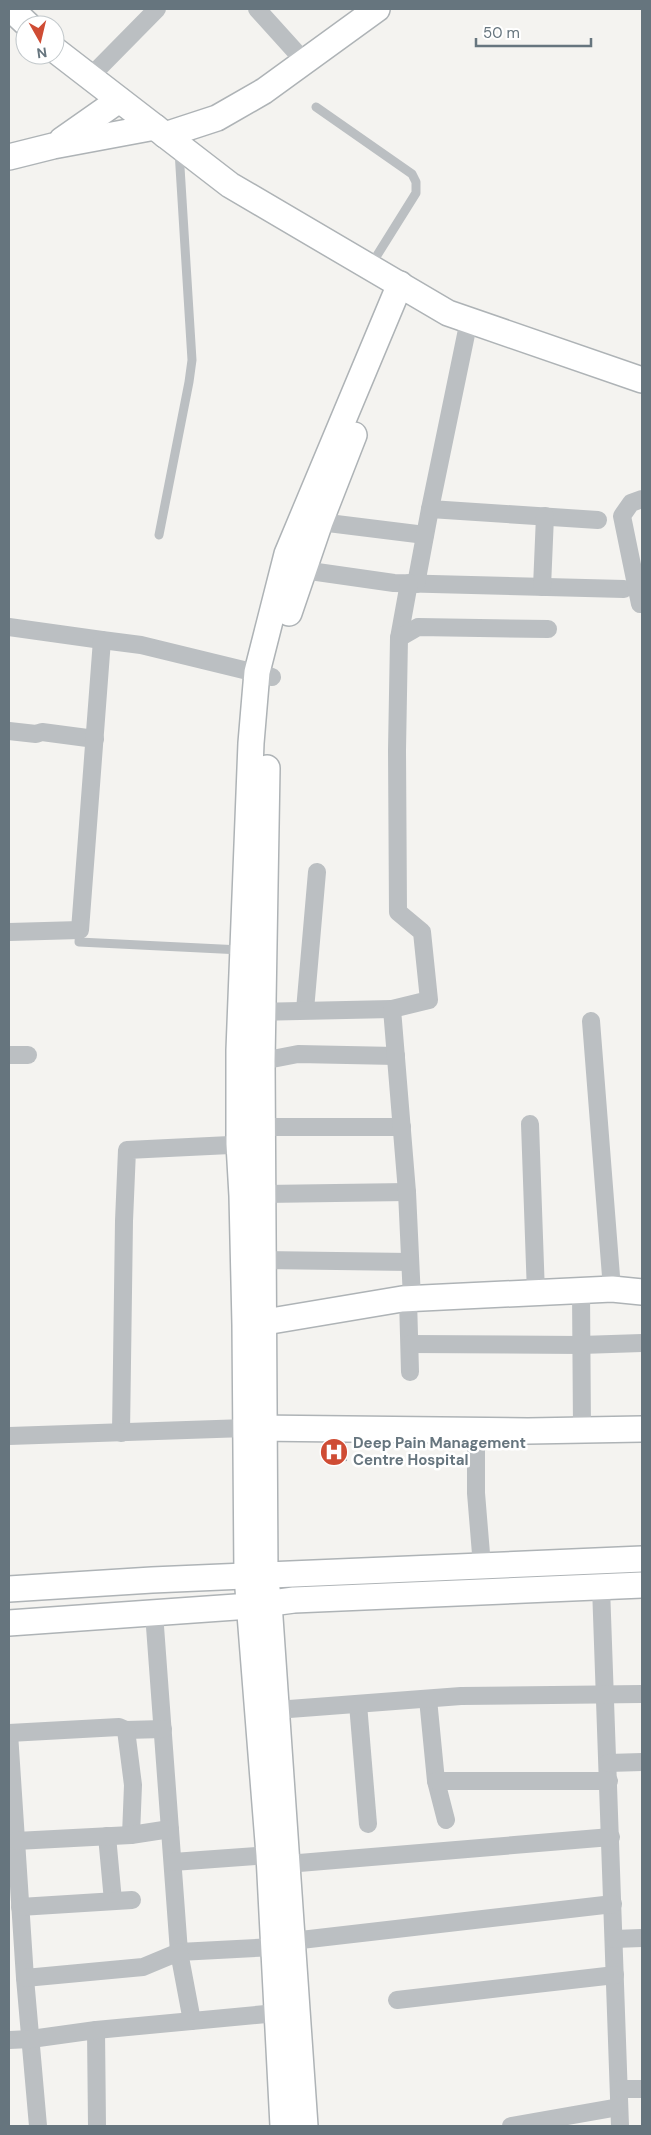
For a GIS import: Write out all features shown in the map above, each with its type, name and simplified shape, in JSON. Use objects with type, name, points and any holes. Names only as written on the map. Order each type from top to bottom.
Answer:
[{"type":"street","points":[[90,77],[157,9]]},
{"type":"street","points":[[257,9],[304,61]]},
{"type":"street","points":[[9,157],[53,146],[166,136],[217,118],[264,91],[368,12]]},
{"type":"street","points":[[65,58],[230,185],[448,313],[642,380]]},
{"type":"street","points":[[53,146],[119,100]]},
{"type":"street","points":[[254,1324],[263,1260],[264,1194],[254,1139],[251,1012],[267,728],[264,674],[405,287]]},
{"type":"street","points":[[305,2126],[283,1944],[256,1576],[254,1324],[242,1196],[254,1139],[262,1061],[251,1012],[242,950],[251,743],[287,554],[405,287]]},
{"type":"street","points":[[251,1012],[392,1009],[429,1000],[422,932],[398,912],[397,750],[399,638],[425,535],[470,320]]},
{"type":"street","points":[[640,604],[622,516],[631,503],[642,500]]},
{"type":"street","points":[[430,508],[598,520]]},
{"type":"street","points":[[542,587],[545,516]]},
{"type":"street","points":[[320,522],[425,535]]},
{"type":"street","points":[[302,570],[394,583],[624,589]]},
{"type":"street","points":[[9,627],[141,645],[264,674]]},
{"type":"street","points":[[399,638],[418,627],[548,629]]},
{"type":"street","points":[[9,932],[80,930],[102,640]]},
{"type":"street","points":[[9,731],[36,734],[42,732],[95,739]]},
{"type":"street","points":[[306,1010],[317,872]]},
{"type":"street","points":[[392,1009],[407,1192],[410,1262],[410,1372]]},
{"type":"street","points":[[591,1021],[612,1289]]},
{"type":"street","points":[[262,1061],[298,1054],[396,1056]]},
{"type":"street","points":[[9,1055],[28,1055]]},
{"type":"street","points":[[530,1124],[536,1294]]},
{"type":"street","points":[[122,1433],[124,1221],[127,1150],[402,1126]]},
{"type":"street","points":[[264,1194],[407,1192]]},
{"type":"street","points":[[263,1260],[410,1262]]},
{"type":"street","points":[[254,1324],[410,1299],[612,1289],[642,1292]]},
{"type":"street","points":[[581,1291],[582,1430]]},
{"type":"street","points":[[410,1344],[581,1345],[642,1343]]},
{"type":"street","points":[[9,1436],[255,1428],[642,1429]]},
{"type":"street","points":[[476,1430],[476,1493],[482,1566]]},
{"type":"street","points":[[9,1589],[642,1559]]},
{"type":"street","points":[[9,1622],[259,1605],[294,1600],[642,1585]]},
{"type":"street","points":[[601,1587],[620,2126]]},
{"type":"street","points":[[259,1605],[276,1710],[278,1859]]},
{"type":"street","points":[[154,1613],[179,1952],[192,2021]]},
{"type":"street","points":[[276,1710],[461,1696],[642,1694]]},
{"type":"street","points":[[428,1699],[436,1781],[446,1820]]},
{"type":"street","points":[[358,1704],[368,1824]]},
{"type":"street","points":[[38,2126],[24,1978],[9,1733],[119,1727],[126,1730],[163,1729]]},
{"type":"street","points":[[126,1730],[133,1785],[131,1835]]},
{"type":"street","points":[[608,1763],[642,1762]]},
{"type":"street","points":[[436,1781],[609,1781]]},
{"type":"street","points":[[16,1841],[131,1835],[170,1829]]},
{"type":"street","points":[[107,1836],[113,1901]]},
{"type":"street","points":[[172,1862],[278,1859],[611,1837]]},
{"type":"street","points":[[20,1906],[132,1900]]},
{"type":"street","points":[[24,1978],[144,1967],[179,1952],[283,1944],[612,1904]]},
{"type":"street","points":[[614,1939],[642,1938]]},
{"type":"street","points":[[283,1944],[277,2013],[283,2126]]},
{"type":"street","points":[[397,2000],[615,1975]]},
{"type":"street","points":[[9,2040],[277,2013]]},
{"type":"street","points":[[96,2030],[97,2126]]},
{"type":"street","points":[[620,2089],[642,2089]]},
{"type":"street","points":[[511,2126],[619,2106]]},
{"type":"lane","points":[[316,107],[412,174],[416,182],[416,193],[370,267]]},
{"type":"lane","points":[[159,535],[192,360],[166,136]]},
{"type":"lane","points":[[80,930],[79,942],[242,950]]},
{"type":"building","points":[[323,1443],[346,1443],[347,1461],[325,1463]]},
{"type":"place","name":"Deep Pain Management Centre Hospital","points":[[334,1452]]}]
